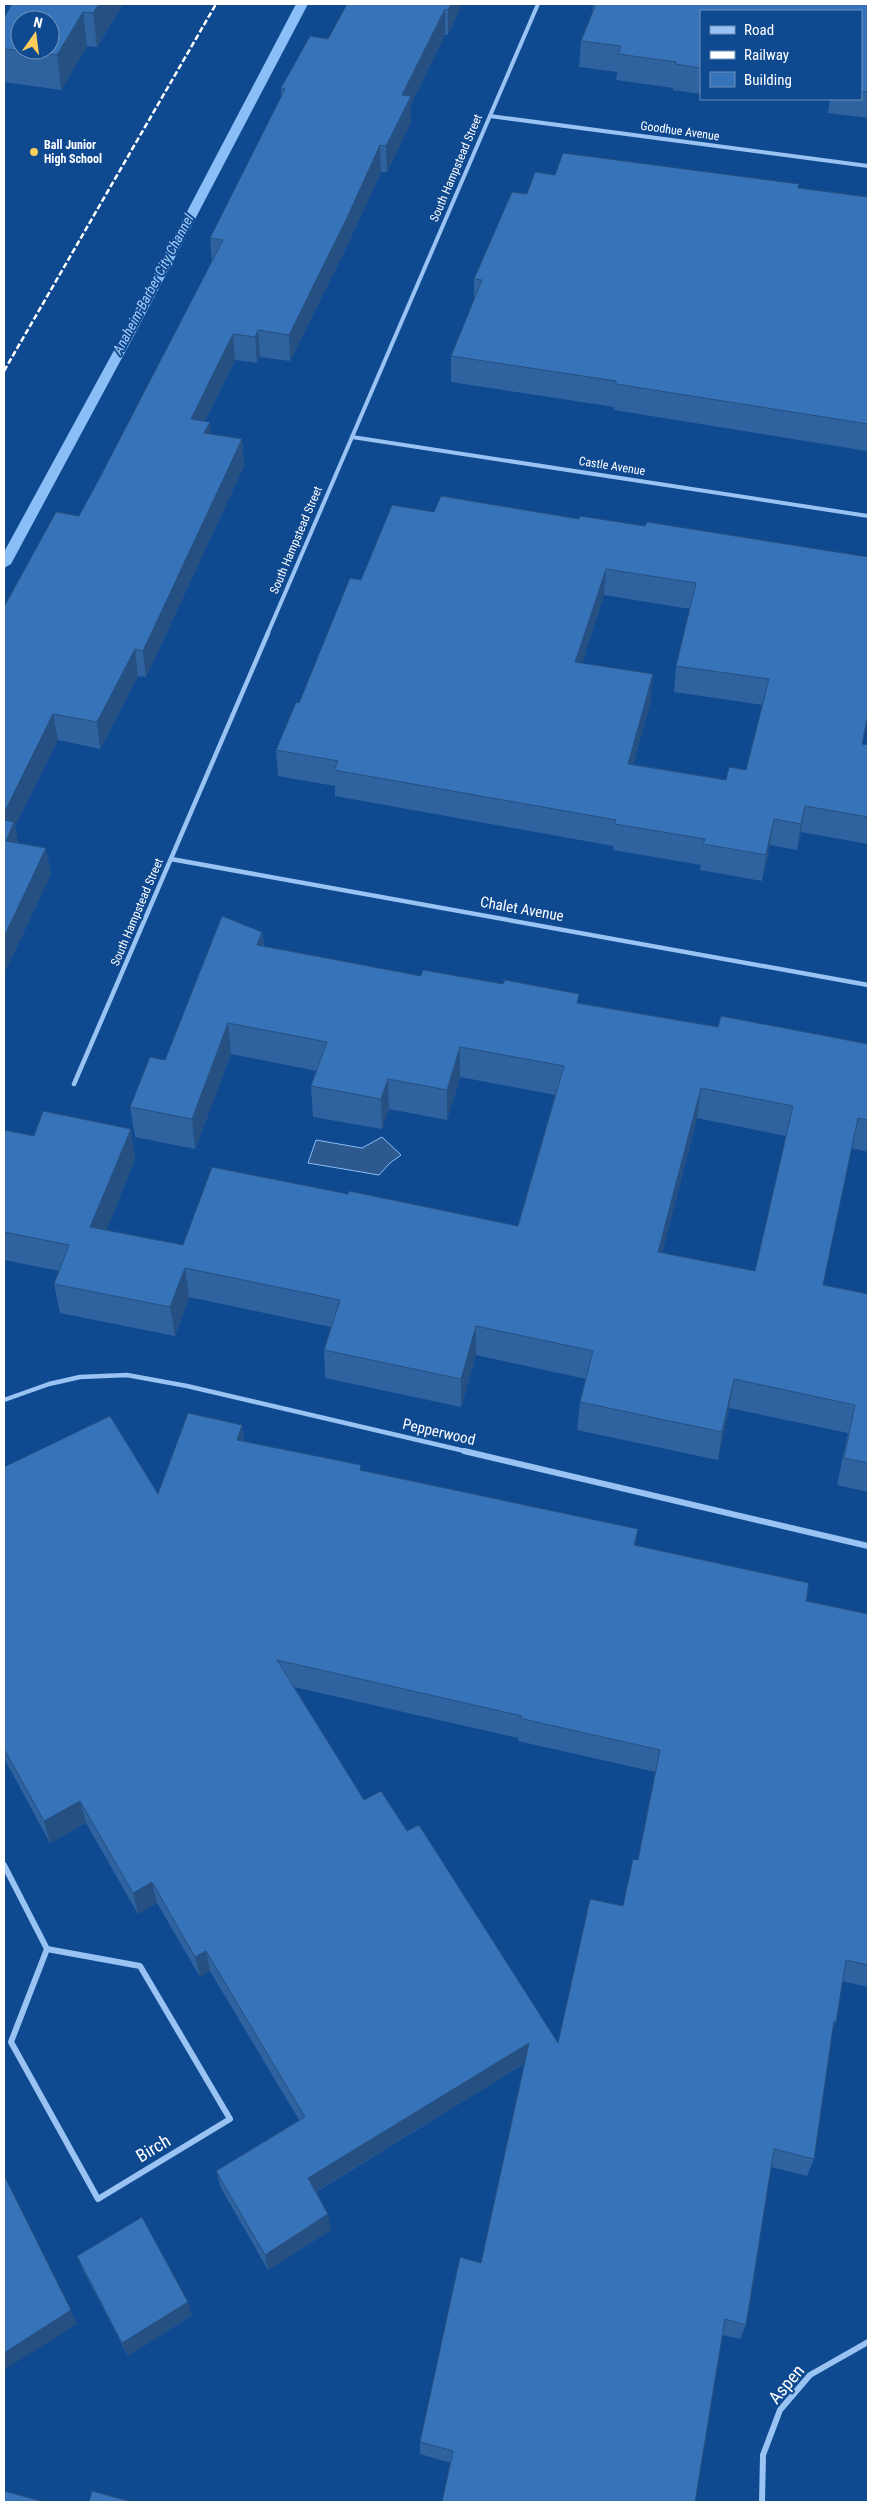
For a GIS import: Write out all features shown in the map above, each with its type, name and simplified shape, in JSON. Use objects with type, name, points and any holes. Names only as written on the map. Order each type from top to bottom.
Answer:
[{"type":"street","name":"South Hampstead Street","points":[[74,1084],[538,4]]},
{"type":"street","name":"Goodhue Avenue","points":[[490,116],[868,166]]},
{"type":"street","name":"Castle Avenue","points":[[352,436],[868,516]]},
{"type":"street","name":"Chalet Avenue","points":[[171,859],[868,985]]},
{"type":"street","name":"Pepperwood","points":[[4,1400],[34,1388],[89,1375],[126,1375],[187,1386],[868,1546]]},
{"type":"street","points":[[4,1865],[47,1949]]},
{"type":"street","name":"Birch","points":[[47,1949],[140,1966],[230,2119],[98,2199],[11,2042],[47,1949]]},
{"type":"street","name":"Aspen","points":[[762,2502],[763,2455],[780,2410],[810,2375],[868,2342]]},
{"type":"water","points":[[382,1137],[401,1155],[379,1175],[308,1163],[316,1140],[362,1148]]},
{"type":"building","points":[[12,4],[99,4],[93,13],[83,12],[60,50],[60,10],[10,10],[10,50],[4,49],[4,18]]},
{"type":"building","points":[[347,4],[451,4],[448,10],[445,9],[402,95],[411,96],[386,146],[380,145],[346,220],[289,335],[258,330],[255,337],[233,334],[191,419],[210,422],[204,433],[242,439],[143,651],[135,649],[97,722],[53,714],[4,813],[4,607],[56,512],[79,516],[223,240],[210,238],[285,89],[281,88],[310,36],[328,39]]},
{"type":"building","points":[[596,4],[868,4],[868,92],[862,91],[862,10],[700,10],[700,68],[675,64],[676,62],[618,54],[621,46],[581,41]]},
{"type":"building","points":[[563,153],[799,184],[798,188],[868,197],[868,424],[616,384],[616,381],[451,356],[482,280],[474,279],[512,192],[527,194],[535,172],[555,175]]},
{"type":"building","points":[[441,496],[579,519],[580,516],[645,526],[647,522],[868,557],[868,714],[862,744],[868,745],[868,817],[805,806],[801,824],[774,819],[766,855],[703,844],[705,839],[615,824],[616,820],[334,770],[338,761],[276,750],[296,702],[299,703],[350,578],[361,580],[392,505],[434,512]],"holes":[[[606,569],[696,583],[676,666],[769,679],[746,770],[729,767],[726,780],[628,764],[653,674],[575,662]]]},
{"type":"building","points":[[4,820],[14,822],[6,841],[46,848],[4,937]]},
{"type":"building","points":[[222,916],[262,932],[257,945],[421,976],[423,970],[503,984],[505,980],[579,994],[577,1003],[718,1027],[721,1016],[868,1044],[868,1120],[858,1118],[823,1285],[868,1294],[868,1463],[844,1458],[855,1405],[734,1379],[722,1432],[580,1402],[593,1351],[476,1326],[461,1379],[324,1350],[340,1300],[185,1268],[170,1307],[54,1284],[69,1245],[4,1232],[4,1130],[34,1136],[43,1111],[131,1129],[90,1227],[183,1245],[212,1167],[348,1194],[349,1191],[518,1226],[564,1066],[460,1047],[447,1090],[388,1079],[381,1099],[311,1086],[327,1042],[228,1023],[192,1119],[130,1107],[150,1057],[165,1060]],"holes":[[[701,1088],[793,1106],[755,1271],[658,1252]]]},
{"type":"building","points":[[188,1413],[242,1425],[237,1440],[361,1465],[360,1470],[638,1529],[634,1545],[809,1583],[806,1601],[868,1614],[868,1965],[846,1960],[836,2022],[834,2021],[814,2159],[774,2149],[746,2325],[725,2319],[695,2502],[442,2502],[453,2451],[420,2442],[460,2257],[481,2263],[529,2043],[308,2178],[328,2214],[265,2255],[216,2171],[305,2117],[206,1951],[195,1957],[152,1882],[133,1893],[80,1801],[44,1821],[4,1749],[4,1467],[110,1416],[158,1494]],"holes":[[[277,1660],[522,1716],[519,1718],[660,1750],[638,1860],[633,1859],[623,1906],[590,1899],[558,2043],[419,1825],[407,1831],[381,1791],[364,1800]]]},
{"type":"building","points":[[4,2175],[71,2310],[4,2353]]},
{"type":"building","points":[[142,2217],[188,2302],[122,2343],[77,2256]]},
{"type":"building","points":[[4,2491],[45,2502],[4,2502]]},
{"type":"building","points":[[92,2491],[132,2502],[89,2502]]},
{"type":"waterway","name":"Anaheim-Barber City Channel","points":[[4,564],[124,343],[302,4]]},
{"type":"railway","points":[[4,371],[216,4]]},
{"type":"place","name":"Ball Junior High School","points":[[34,152]]}]
